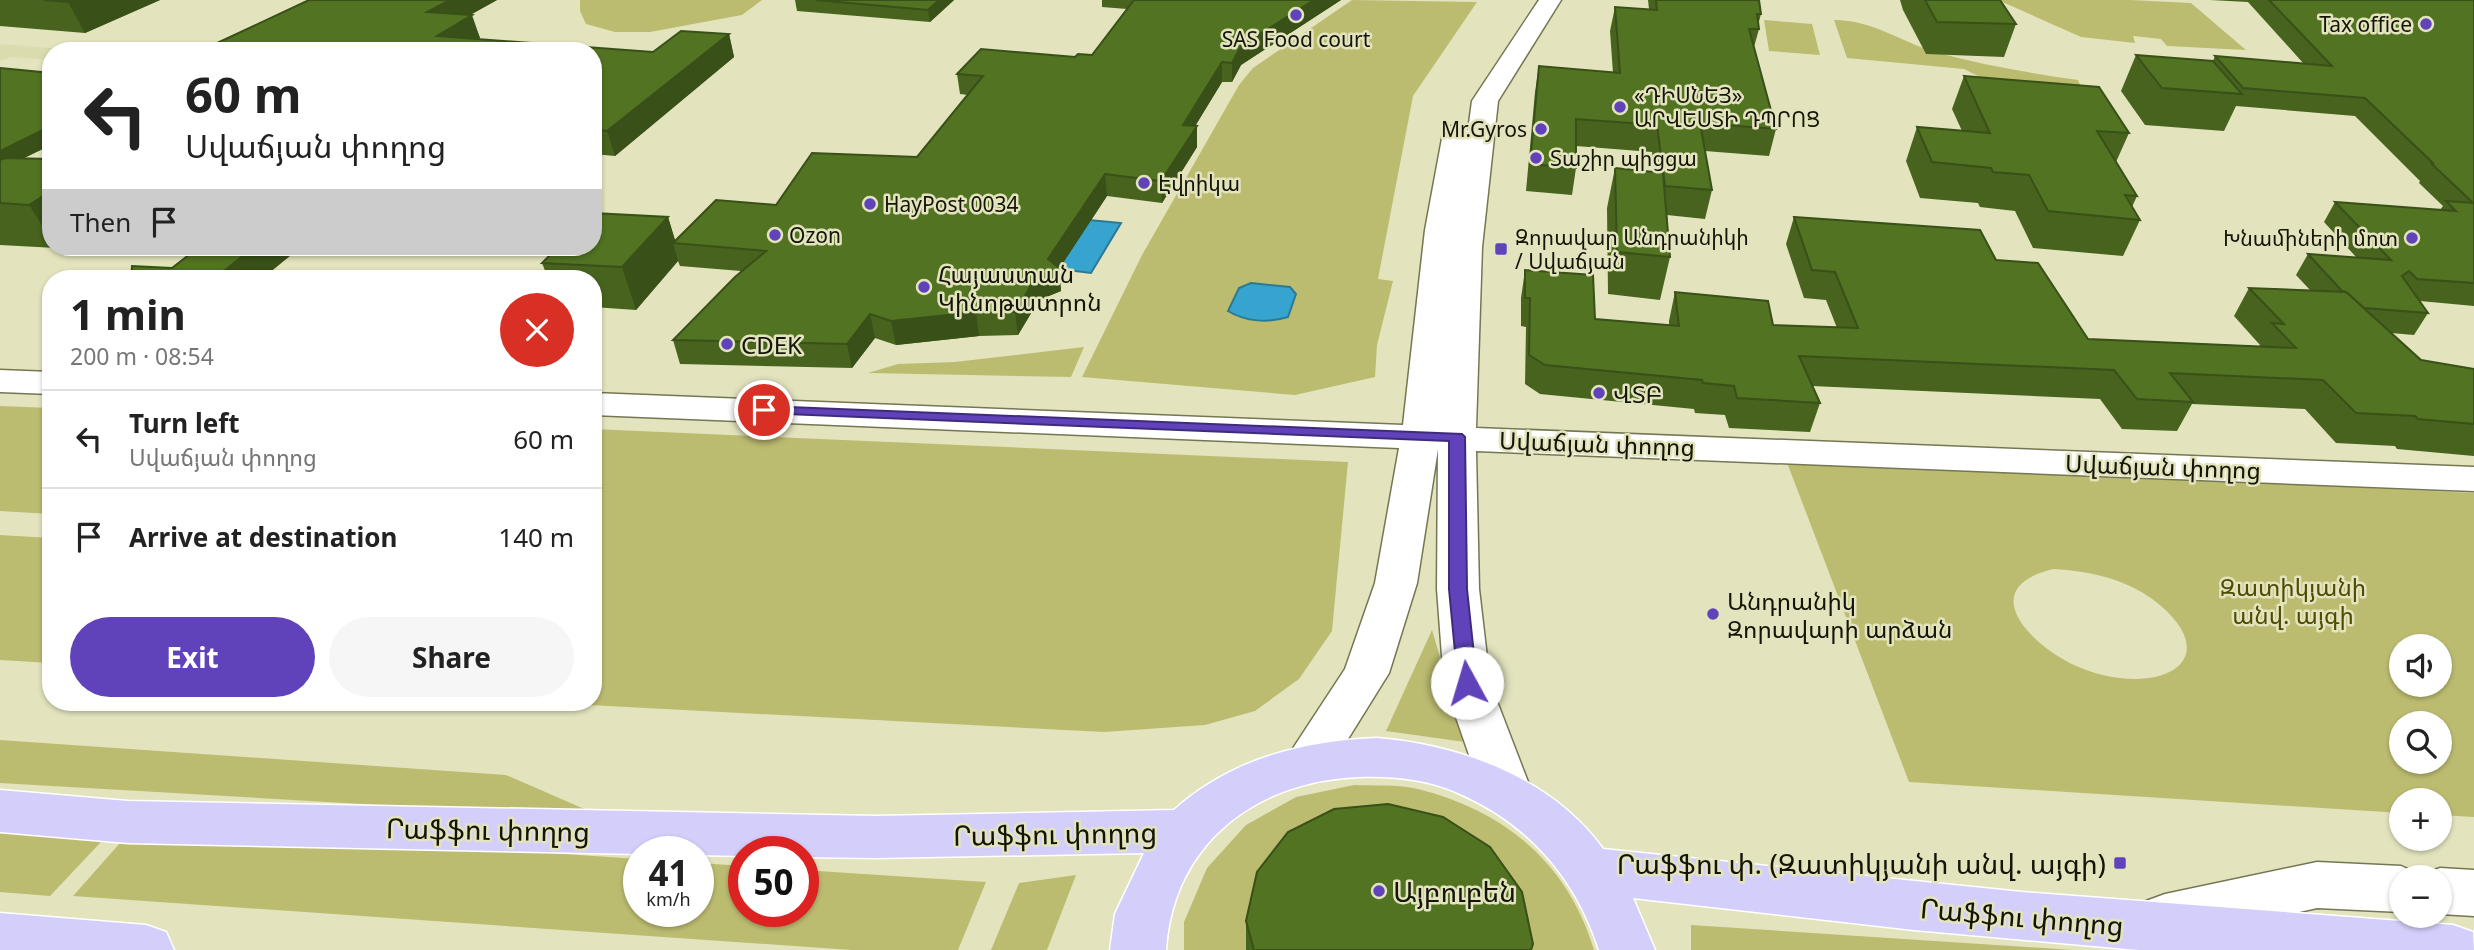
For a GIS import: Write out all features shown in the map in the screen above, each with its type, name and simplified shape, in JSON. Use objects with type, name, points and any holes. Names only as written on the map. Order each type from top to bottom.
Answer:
[{"type":"main road","points":[[1508,795],[1467,683],[1438,437],[1440,230],[1462,99],[1471,76],[1520,0]]},
{"type":"main road","points":[[1308,762],[1366,673],[1396,583],[1438,437],[1467,247],[1485,100],[1550,0]]},
{"type":"main road","points":[[0,381],[42,383]]},
{"type":"main road","name":"Սվաճյան փողոց","points":[[602,404],[2474,479]]},
{"type":"main road","name":"Րաֆֆու փողոց","points":[[1139,950],[1141,916],[1161,872],[1186,831],[1201,816],[1251,782],[1308,762],[1375,757],[1443,767],[1508,795],[1553,828],[1591,870],[1619,920],[1627,950]]},
{"type":"main road","name":"Րաֆֆու փողոց","points":[[0,810],[128,822],[876,837],[1186,831]]},
{"type":"main road","name":"Րաֆֆու փողոց","points":[[1591,870],[1743,889],[2128,926],[2454,950]]},
{"type":"main road","points":[[2128,926],[2317,886],[2389,889]]},
{"type":"main road","points":[[2452,892],[2474,893]]},
{"type":"main road","points":[[0,937],[146,950]]},
{"type":"shaded area","points":[[0,44],[42,47],[42,59],[11,57],[0,61]]},
{"type":"green space","points":[[580,0],[762,0],[742,15],[650,32],[615,32],[586,24],[580,11]]},
{"type":"green space","points":[[1352,0],[1477,2],[1413,96],[1378,279],[1393,281],[1377,345],[1375,377],[1295,395],[1082,377],[1142,255],[1239,85],[1253,68]]},
{"type":"green space","points":[[1998,0],[2191,3],[2246,50],[2167,46],[2161,39],[2133,36],[2135,43],[2081,37]]},
{"type":"green space","points":[[1764,20],[1812,24],[1820,55],[1769,51]]},
{"type":"green space","points":[[1834,20],[1874,27],[1953,57],[2078,80],[2090,107],[2028,101],[1964,69],[1847,58]]},
{"type":"green space","points":[[1084,347],[1071,377],[868,373],[898,364],[955,362]]},
{"type":"green space","points":[[0,406],[42,408],[42,513],[0,511]]},
{"type":"green space","points":[[602,429],[1348,462],[1332,631],[1299,679],[1255,711],[1205,725],[1104,732],[602,706]]},
{"type":"green space","name":"Զատիկյանի անվ. այգի","points":[[1786,460],[2474,493],[2474,817],[2452,816],[2452,788],[2389,788],[2389,812],[1909,782]],"holes":[[[2053,569],[2082,572],[2124,583],[2161,606],[2177,623],[2185,638],[2187,651],[2182,662],[2158,676],[2141,679],[2120,678],[2087,670],[2056,655],[2041,644],[2029,632],[2014,608],[2014,596],[2020,585],[2032,576]]]},
{"type":"green space","points":[[0,535],[42,537],[42,662],[0,660]]},
{"type":"green space","points":[[1432,630],[1465,742],[1386,731]]},
{"type":"green space","points":[[0,740],[506,775],[605,818],[0,783]]},
{"type":"green space","points":[[1354,785],[1418,789],[1479,811],[1505,827],[1529,845],[1568,891],[1583,919],[1594,950],[1184,950],[1184,922],[1207,868],[1246,825],[1296,797]]},
{"type":"green space","points":[[0,817],[117,825],[50,896],[0,892]]},
{"type":"green space","points":[[136,825],[623,858],[623,927],[714,927],[714,864],[728,865],[728,927],[819,927],[819,871],[986,882],[958,950],[852,950],[73,896]]},
{"type":"green space","points":[[1076,875],[1047,950],[991,950],[1019,883]]},
{"type":"green space","points":[[1691,925],[2073,950],[1691,950]]},
{"type":"water","points":[[1089,220],[1121,223],[1091,273],[1058,269]]},
{"type":"water","points":[[1251,283],[1290,287],[1296,294],[1288,317],[1257,320],[1228,311],[1239,288]]},
{"type":"building","points":[[309,0],[450,0],[427,12],[472,15],[437,36],[518,42],[219,42]]},
{"type":"building","points":[[816,0],[939,0],[928,10]]},
{"type":"building","points":[[1134,0],[1314,0],[1241,46],[1232,63],[1222,62],[1183,125],[1197,126],[1161,181],[1105,174],[1048,259],[1059,268],[1036,277],[1015,312],[976,312],[891,321],[870,314],[847,344],[673,340],[735,277],[766,251],[673,243],[716,200],[776,205],[812,153],[917,157],[983,76],[957,74],[981,49],[1075,57],[1078,54],[1092,55]]},
{"type":"building","points":[[1656,0],[1759,0],[1759,29],[1749,29],[1776,129],[1700,123],[1712,190],[1665,186],[1657,125],[1576,119],[1576,168],[1530,164],[1539,66],[1620,73],[1615,7],[1657,10]]},
{"type":"building","points":[[1925,0],[2000,0],[2016,24],[1937,22]]},
{"type":"building","points":[[2269,0],[2474,0],[2474,283],[2417,279],[2409,271],[2402,276],[2428,313],[2364,308],[2342,291],[2308,254],[2391,260],[2335,202],[2456,211],[2446,201],[2473,203],[2365,98],[2243,88],[2215,56],[2332,66]]},
{"type":"building","points":[[681,31],[729,34],[607,131],[602,130],[602,48],[653,52]]},
{"type":"building","points":[[2136,55],[2213,61],[2242,94],[2162,88]]},
{"type":"building","points":[[0,68],[42,72],[42,130],[0,151]]},
{"type":"building","points":[[1964,76],[2099,87],[2129,133],[2097,131],[2137,196],[2125,195],[2140,220],[2048,211],[2029,175],[1932,162],[1917,127],[1990,133]]},
{"type":"building","points":[[42,159],[42,197],[29,205],[0,203],[0,160]]},
{"type":"building","points":[[1615,168],[1663,173],[1670,257],[1617,252]]},
{"type":"building","points":[[602,213],[668,217],[622,267],[542,263],[549,256],[602,256]]},
{"type":"building","points":[[1794,217],[1980,230],[1996,260],[2038,263],[2088,339],[2296,348],[2272,323],[2284,324],[2249,288],[2346,292],[2421,360],[2474,369],[2474,424],[2418,419],[2415,416],[2356,413],[2323,380],[2170,373],[2193,402],[2137,399],[2114,370],[1799,356],[1820,403],[1737,398],[1734,386],[1703,383],[1702,380],[1545,365],[1529,355],[1530,298],[1525,298],[1525,270],[1593,275],[1595,319],[1679,326],[1675,292],[1768,301],[1773,325],[1858,328],[1835,272],[1812,270]]},
{"type":"building","points":[[187,256],[243,256],[225,270],[132,270],[132,266],[172,268]]},
{"type":"building","name":"Այբուբեն","points":[[1388,804],[1443,817],[1490,847],[1522,892],[1533,944],[1531,950],[1254,950],[1246,921],[1257,872],[1288,832],[1334,809]]},
{"type":"place","name":"SAS Food court","points":[[1296,15]]},
{"type":"place","name":"Tax office","points":[[2426,24]]},
{"type":"place","name":"«ԴԻՍՆԵՅ» ԱՐՎԵՍՏԻ ԴՊՐՈՑ","points":[[1620,107]]},
{"type":"place","name":"Mr.Gyros","points":[[1541,129]]},
{"type":"place","name":"Տաշիր պիցցա","points":[[1536,158]]},
{"type":"place","name":"Էվրիկա","points":[[1144,183]]},
{"type":"place","name":"HayPost 0034","points":[[870,204]]},
{"type":"place","name":"Ozon","points":[[775,235]]},
{"type":"place","name":"Խնամիների մոտ","points":[[2412,238]]},
{"type":"place","name":"Զորավար Անդրանիկի / Սվաճյան","points":[[1501,249]]},
{"type":"place","name":"Հայաստան Կինոթատրոն","points":[[924,287]]},
{"type":"place","name":"CDEK","points":[[727,344]]},
{"type":"place","name":"ՎՏԲ","points":[[1599,393]]},
{"type":"place","name":"Անդրանիկ Զորավարի արձան","points":[[1713,614]]},
{"type":"place","name":"Րաֆֆու փ. (Զատիկյանի անվ. այգի)","points":[[2120,863]]},
{"type":"place","name":"Այբուբեն","points":[[1379,891]]},
{"type":"route","points":[[764,410],[1457,437],[1458,589],[1467,683]]}]
